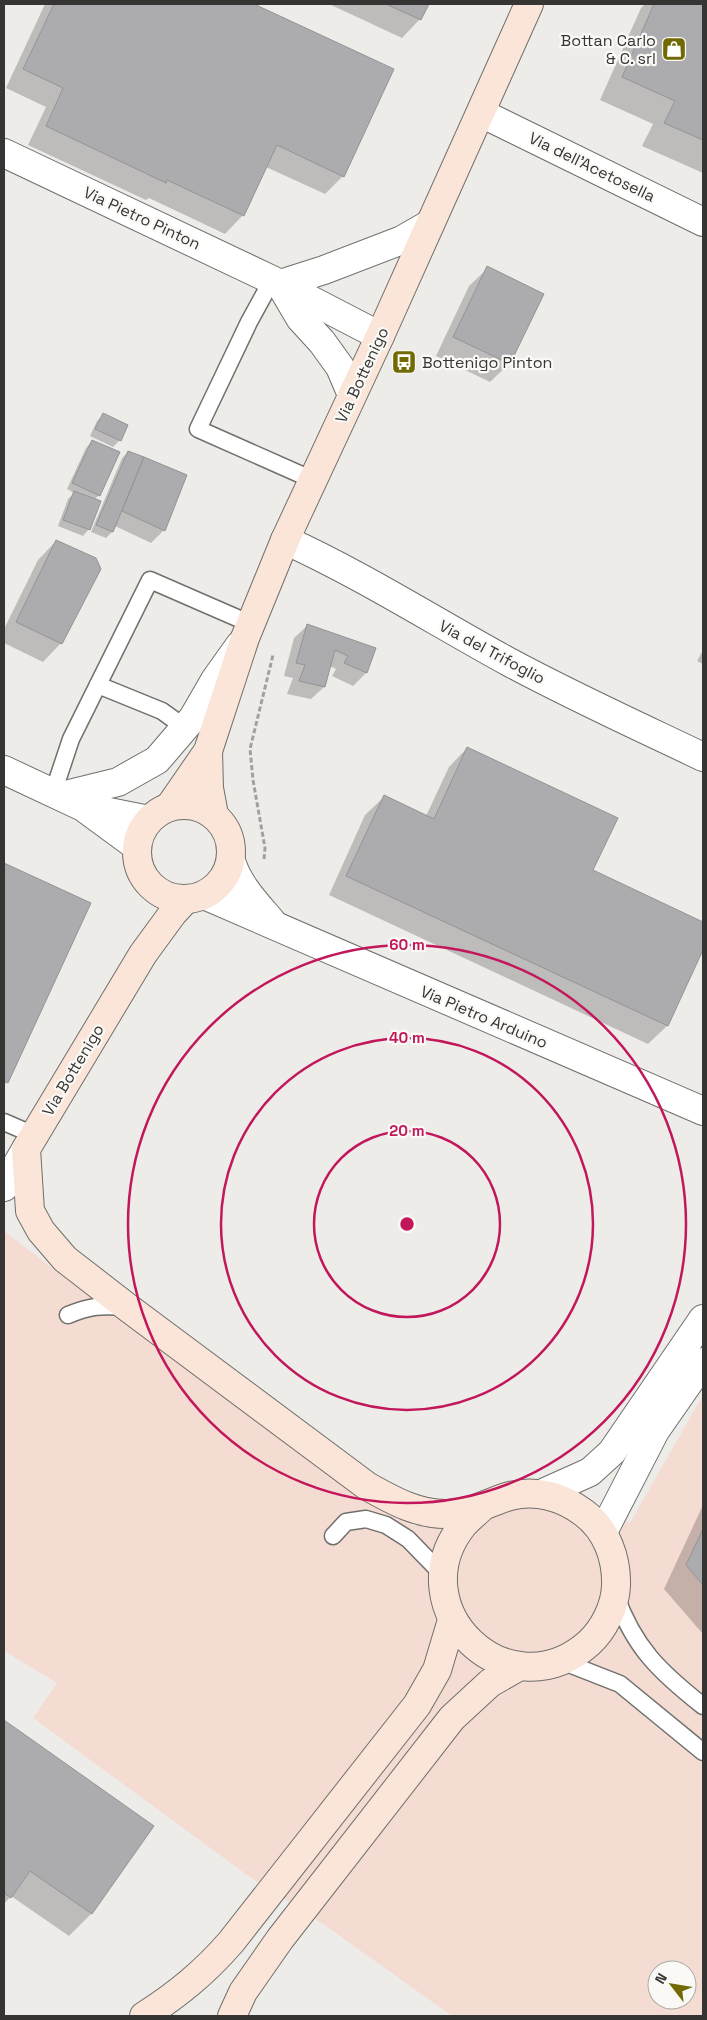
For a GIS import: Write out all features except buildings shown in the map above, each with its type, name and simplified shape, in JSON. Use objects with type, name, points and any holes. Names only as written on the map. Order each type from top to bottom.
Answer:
[{"type":"street","name":"Via Bottenigo","points":[[160,813],[208,751],[248,631],[285,540],[380,336],[529,4]]},
{"type":"street","name":"Via dell'Acetosella","points":[[481,113],[703,222]]},
{"type":"street","name":"Via Pietro Pinton","points":[[4,153],[276,282],[380,336]]},
{"type":"street","points":[[352,395],[340,367],[322,342],[300,318],[276,282],[324,270],[402,240],[430,224]]},
{"type":"street","name":"Via del Trifoglio","points":[[285,540],[316,554],[511,663],[703,757]]},
{"type":"street","points":[[66,799],[118,782],[157,760],[184,728],[248,631]]},
{"type":"street","name":"Via Bottenigo","points":[[208,751],[209,788],[214,814]]},
{"type":"street","points":[[4,770],[66,799],[136,846]]},
{"type":"street","points":[[66,799],[160,813]]},
{"type":"street","points":[[186,804],[201,807],[214,814],[223,823],[229,835],[231,861],[225,875],[216,887],[195,897],[171,897],[158,891],[147,881],[140,869],[136,846],[142,831],[160,813],[186,804]]},
{"type":"street","name":"Via Pietro Arduino","points":[[231,861],[234,872],[242,886],[276,928]]},
{"type":"street","name":"Via Bottenigo","points":[[143,954],[151,906],[147,881]]},
{"type":"street","name":"Via Bottenigo","points":[[4,1187],[143,954],[173,913],[195,897]]},
{"type":"street","name":"Via Pietro Arduino","points":[[195,897],[276,928],[699,1112]]},
{"type":"street","points":[[30,1142],[30,1211],[41,1231],[65,1259],[367,1486],[393,1501],[420,1511],[449,1515],[482,1507],[510,1496],[541,1494],[590,1472],[612,1452],[703,1319]]},
{"type":"street","points":[[603,1532],[656,1431],[703,1362]]},
{"type":"street","points":[[482,1507],[463,1525],[449,1548],[442,1575],[445,1597],[452,1620],[468,1642],[490,1658],[518,1666],[538,1667],[558,1663],[579,1652],[596,1636],[608,1617],[615,1594],[616,1573],[612,1552],[603,1532],[585,1514],[564,1501],[541,1494]]},
{"type":"street","points":[[144,2016],[172,1998],[209,1968],[411,1712],[437,1670],[452,1620]]},
{"type":"street","points":[[232,2016],[243,1992],[280,1939],[452,1718],[490,1683],[518,1666]]},
{"type":"lane","points":[[276,282],[249,322],[198,429],[313,480]]},
{"type":"lane","points":[[66,799],[71,739],[150,580],[248,631]]},
{"type":"lane","points":[[98,685],[162,712],[184,728]]},
{"type":"lane","points":[[4,1122],[30,1142]]},
{"type":"lane","points":[[68,1316],[87,1307],[108,1305],[127,1307]]},
{"type":"lane","points":[[333,1536],[346,1522],[366,1519],[386,1525],[408,1539],[442,1575]]},
{"type":"lane","points":[[615,1594],[631,1630],[643,1650],[658,1668],[703,1706]]},
{"type":"lane","points":[[558,1663],[568,1664],[620,1684],[699,1748],[703,1763]]},
{"type":"path","points":[[263,861],[265,848],[253,780],[250,749],[275,649]]},
{"type":"shaded area","points":[[4,1231],[149,1342],[346,1485],[414,1526],[488,1497],[576,1497],[630,1523],[703,1395],[703,2016],[452,2016],[326,1926],[247,1875],[33,1718],[57,1683],[4,1651]]},
{"type":"place","name":"Bottan Carlo & C. srl","points":[[674,49]]},
{"type":"place","name":"Bottenigo Pinton","points":[[404,362]]}]
